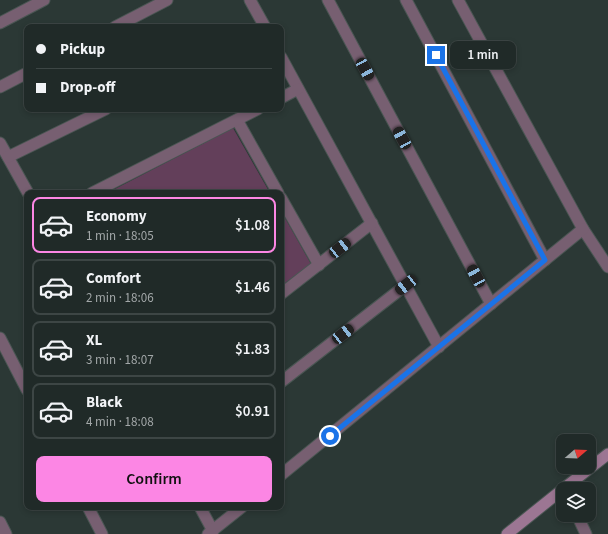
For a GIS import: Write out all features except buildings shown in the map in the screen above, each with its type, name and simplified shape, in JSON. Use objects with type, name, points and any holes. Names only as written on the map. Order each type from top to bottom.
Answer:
[{"type":"main road","points":[[573,482],[608,454]]},
{"type":"main road","points":[[507,534],[556,495]]},
{"type":"street","points":[[0,23],[44,0]]},
{"type":"street","points":[[121,24],[167,0]]},
{"type":"street","points":[[250,0],[263,24]]},
{"type":"street","points":[[328,0],[491,304]]},
{"type":"street","points":[[406,0],[545,260]]},
{"type":"street","points":[[458,0],[583,229],[608,266]]},
{"type":"street","points":[[284,63],[439,347]]},
{"type":"street","points":[[0,87],[24,75]]},
{"type":"street","points":[[284,96],[298,89]]},
{"type":"street","points":[[8,157],[100,112]]},
{"type":"street","points":[[106,190],[252,112]]},
{"type":"street","points":[[237,120],[276,190]]},
{"type":"street","points":[[0,143],[26,190]]},
{"type":"street","points":[[284,203],[319,265]]},
{"type":"street","points":[[284,292],[372,223]]},
{"type":"street","points":[[284,473],[583,229]]},
{"type":"street","points":[[284,380],[406,285]]},
{"type":"street","points":[[0,338],[24,384]]},
{"type":"street","points":[[90,510],[102,534]]},
{"type":"street","points":[[201,510],[211,532],[238,510]]},
{"type":"street","points":[[0,522],[6,534]]},
{"type":"street","points":[[580,522],[586,534]]},
{"type":"shaded area","points":[[233,128],[268,190],[113,190]]},
{"type":"shaded area","points":[[284,216],[311,264],[284,284]]},
{"type":"route","points":[[330,436],[545,260],[436,55]]}]
